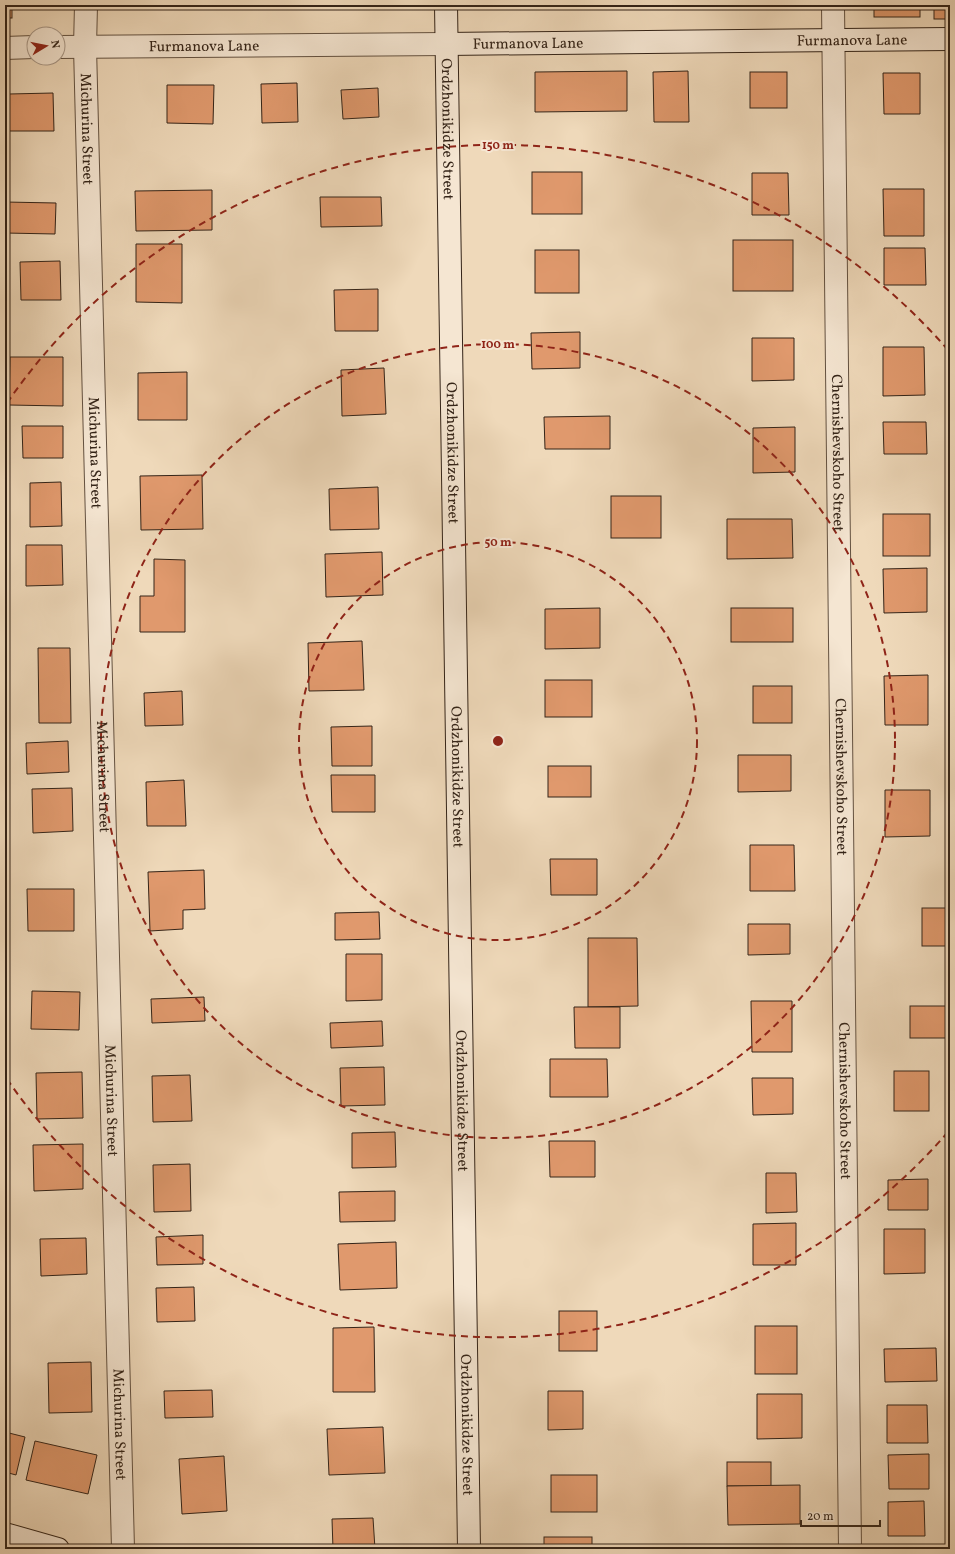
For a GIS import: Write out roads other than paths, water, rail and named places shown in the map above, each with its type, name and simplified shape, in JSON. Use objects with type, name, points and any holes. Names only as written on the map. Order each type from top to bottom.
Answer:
[{"type":"street","name":"Michurina Street","points":[[86,5],[85,47],[123,1549]]},
{"type":"street","name":"Ordzhonikidze Street","points":[[446,5],[469,1549]]},
{"type":"street","name":"Chernishevskoho Street","points":[[833,5],[850,1549]]},
{"type":"street","name":"Furmanova Lane","points":[[66,47],[950,39]]},
{"type":"street","points":[[5,48],[26,47]]},
{"type":"street","points":[[5,1534],[58,1549]]}]
